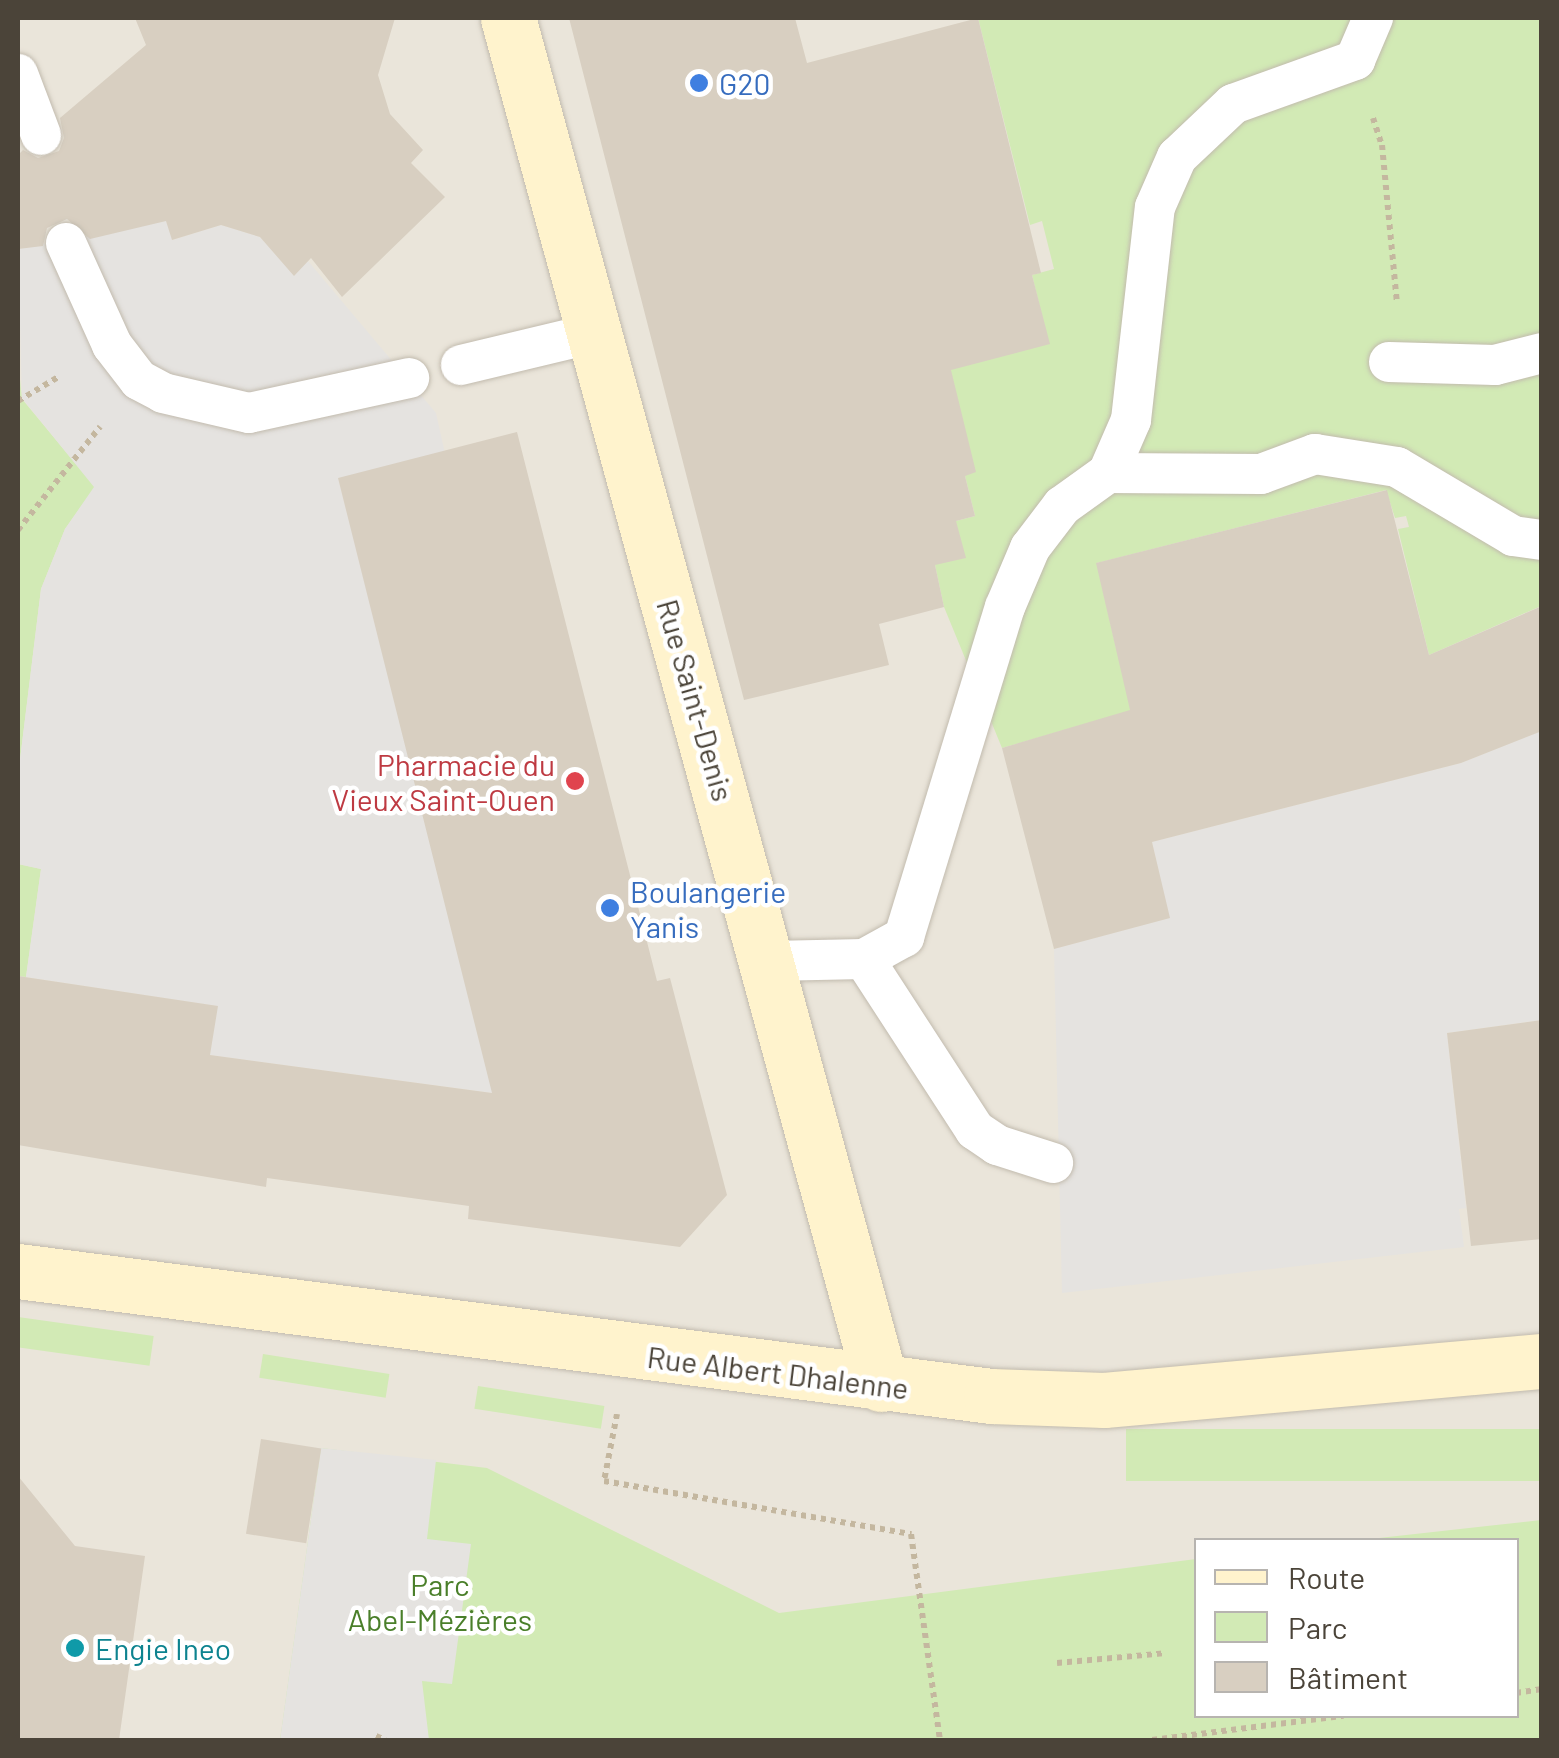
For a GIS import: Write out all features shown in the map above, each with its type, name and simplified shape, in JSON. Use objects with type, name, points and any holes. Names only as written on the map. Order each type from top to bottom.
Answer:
[{"type":"main road","name":"Rue Saint-Denis","points":[[508,18],[770,961],[881,1384]]},
{"type":"main road","name":"Rue Albert Dhalenne","points":[[18,1271],[628,1354],[881,1384],[1104,1400],[1542,1361]]},
{"type":"lane","points":[[770,961],[864,958],[904,937],[1005,607],[1030,548],[1062,506],[1108,473],[1131,420],[1155,207],[1177,157],[1233,104],[1355,60],[1373,18]]},
{"type":"lane","points":[[18,74],[40,135]]},
{"type":"lane","points":[[66,243],[112,345],[139,380],[212,408],[249,413],[409,378]]},
{"type":"lane","points":[[461,365],[594,333]]},
{"type":"lane","points":[[1389,362],[1495,364],[1542,353]]},
{"type":"lane","points":[[1108,473],[1262,474],[1314,454],[1397,468],[1513,536],[1542,540]]},
{"type":"lane","points":[[864,958],[976,1130],[997,1145],[1053,1163]]},
{"type":"path","points":[[1355,60],[1382,145],[1398,296],[1389,362]]},
{"type":"path","points":[[18,530],[139,380]]},
{"type":"path","points":[[628,1354],[604,1481],[911,1534],[940,1740]]},
{"type":"path","points":[[1058,1663],[1166,1653]]},
{"type":"path","points":[[1152,1740],[1327,1718]]},
{"type":"path","points":[[376,1736],[385,1740]]},
{"type":"shaded area","points":[[18,18],[1541,18],[1541,1740],[18,1740]]},
{"type":"shaded area","points":[[166,221],[173,240],[221,225],[260,237],[294,275],[308,261],[436,413],[590,1106],[210,1055],[217,1006],[26,977],[41,869],[18,864],[18,776],[41,589],[65,529],[94,487],[22,398],[18,249]]},
{"type":"shaded area","points":[[1541,731],[1541,1020],[1447,1033],[1466,1208],[1459,1209],[1464,1247],[1062,1293],[1054,949],[1169,918],[1152,842],[1461,763]]},
{"type":"shaded area","points":[[321,1448],[436,1460],[427,1539],[471,1544],[452,1684],[422,1681],[429,1740],[280,1740]]},
{"type":"green space","points":[[978,18],[1541,18],[1541,606],[1429,655],[1398,529],[1409,527],[1406,516],[1395,518],[1386,490],[1097,563],[1116,648],[1144,707],[1002,748],[944,607],[935,565],[956,521],[975,516],[965,476],[892,403],[984,287],[1049,344],[1032,275],[1054,269],[1042,221],[1030,225]]},
{"type":"green space","points":[[18,360],[22,399],[95,487],[65,529],[41,589],[18,776]]},
{"type":"green space","points":[[18,864],[41,869],[26,977],[18,976]]},
{"type":"green space","points":[[18,1317],[154,1336],[149,1366],[18,1347]]},
{"type":"green space","points":[[263,1354],[389,1374],[386,1398],[259,1378]]},
{"type":"green space","points":[[478,1386],[604,1406],[601,1429],[474,1409]]},
{"type":"green space","points":[[1126,1429],[1541,1429],[1541,1481],[1126,1481]]},
{"type":"green space","name":"Parc Abel-Mézières","points":[[321,1448],[487,1468],[779,1613],[1194,1559],[1194,1718],[1519,1718],[1519,1538],[1379,1538],[1541,1520],[1541,1740],[280,1740]]},
{"type":"building","points":[[135,18],[395,18],[378,75],[390,114],[423,150],[411,163],[445,197],[342,297],[311,258],[294,276],[260,237],[221,225],[172,240],[166,221],[90,239],[67,219],[47,228],[43,246],[18,249],[18,155],[23,150],[38,158],[59,151],[64,138],[60,118],[146,45]]},
{"type":"building","points":[[569,18],[795,18],[807,63],[978,18],[1041,273],[1032,275],[1050,344],[951,370],[976,472],[965,476],[975,516],[956,521],[966,558],[935,565],[944,607],[879,624],[889,665],[744,700]]},
{"type":"building","points":[[517,432],[657,981],[670,978],[727,1195],[680,1247],[468,1219],[469,1206],[267,1178],[266,1187],[18,1145],[18,976],[218,1006],[210,1055],[492,1093],[338,478]]},
{"type":"building","points":[[1387,490],[1429,655],[1542,606],[1542,731],[1461,763],[1152,842],[1170,918],[1054,949],[1002,748],[1130,710],[1096,563]]},
{"type":"building","points":[[1542,1020],[1542,1239],[1471,1246],[1447,1033]]},
{"type":"building","points":[[261,1439],[321,1449],[306,1543],[246,1534]]},
{"type":"building","name":"Engie Ineo","points":[[18,1476],[75,1546],[145,1556],[119,1740],[18,1740]]},
{"type":"place","name":"G20","points":[[699,83]]},
{"type":"place","name":"Pharmacie du Vieux Saint-Ouen","points":[[575,781]]},
{"type":"place","name":"Boulangerie Yanis","points":[[610,908]]},
{"type":"place","name":"Engie Ineo","points":[[75,1648]]}]
